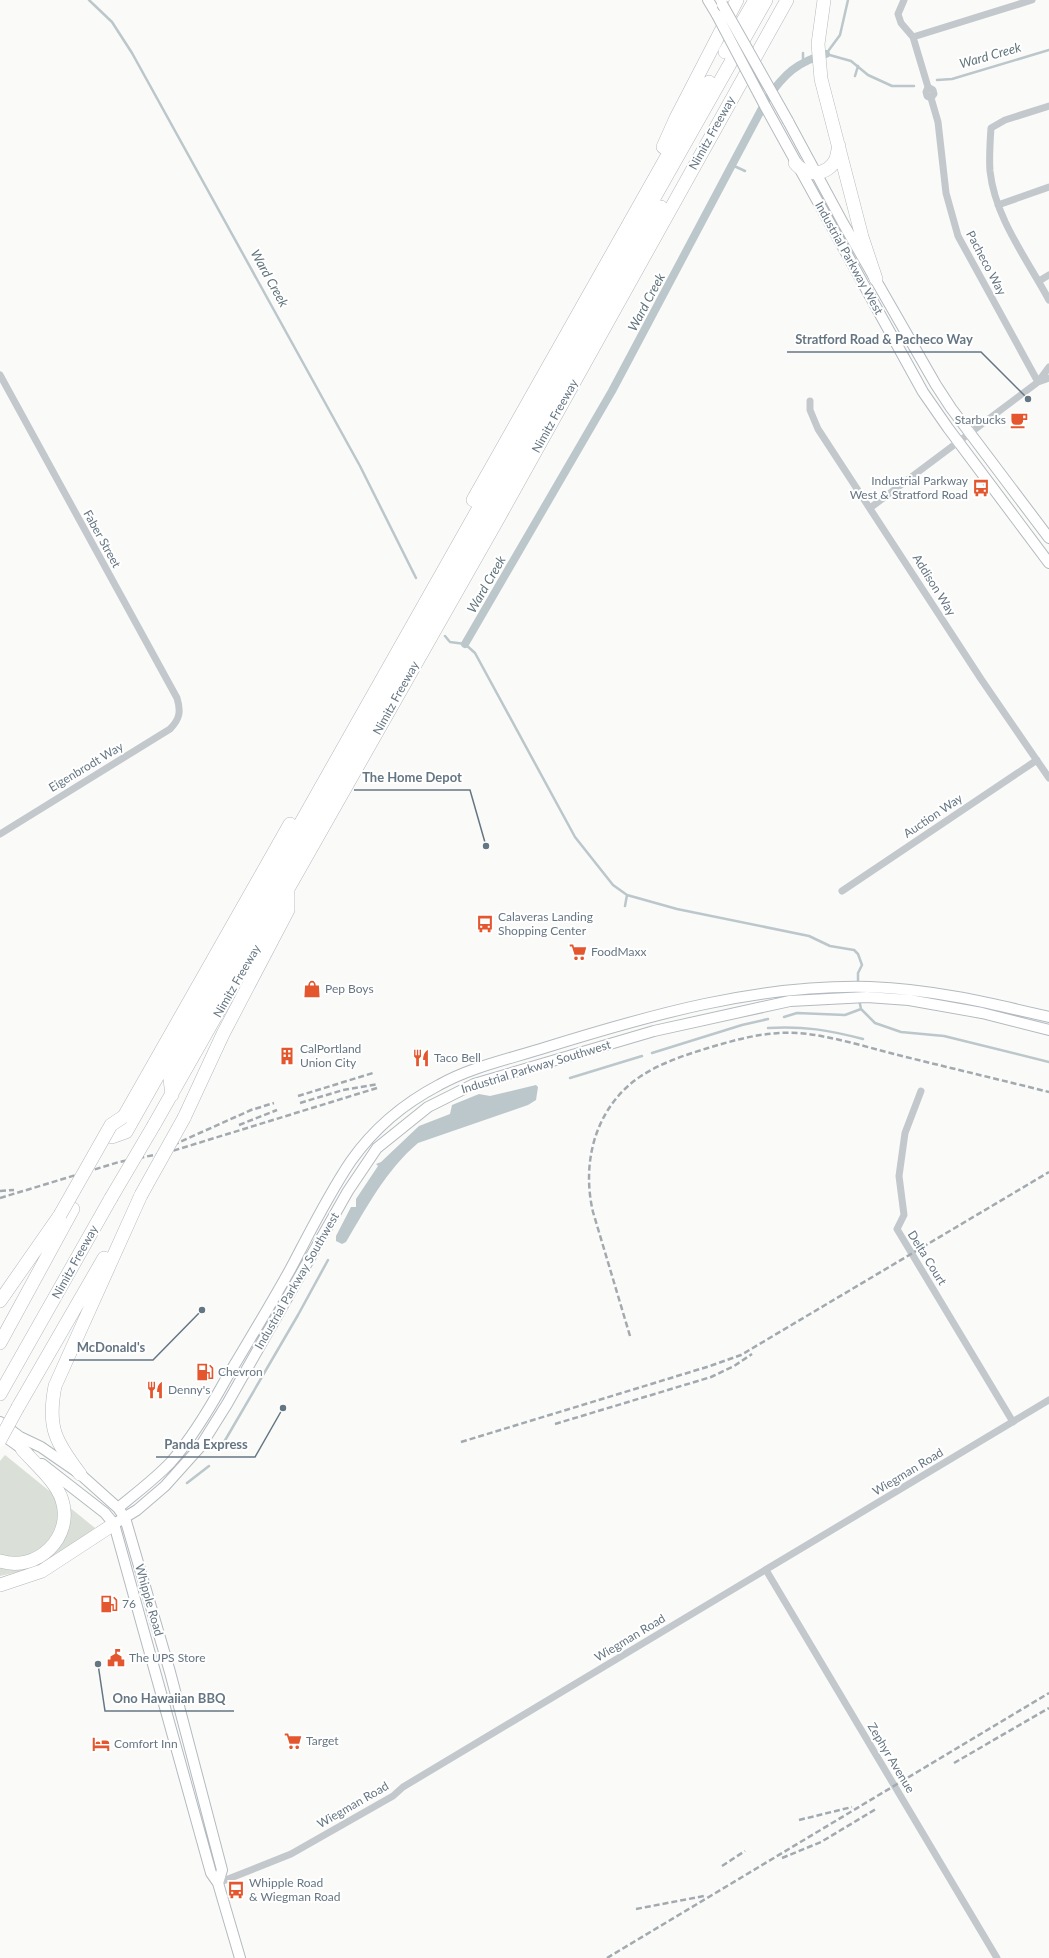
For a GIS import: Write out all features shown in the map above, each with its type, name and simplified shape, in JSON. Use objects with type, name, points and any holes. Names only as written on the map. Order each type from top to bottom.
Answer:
[{"type":"highway","points":[[640,204],[676,118],[738,0]]},
{"type":"highway","points":[[0,1344],[123,1117],[407,618],[755,0]]},
{"type":"highway","points":[[112,1137],[126,1132],[766,0]]},
{"type":"highway","points":[[172,1095],[170,1079],[178,1063],[778,0]]},
{"type":"highway","name":"Nimitz Freeway","points":[[0,1394],[110,1198],[172,1095],[288,890],[787,0]]},
{"type":"highway","points":[[824,0],[818,44],[820,79],[862,237],[876,279]]},
{"type":"highway","points":[[795,163],[803,170],[816,173],[822,172],[832,165],[836,159],[839,146]]},
{"type":"highway","points":[[0,1440],[184,1118],[223,1034],[288,910],[288,890]]},
{"type":"highway","points":[[0,1301],[60,1215],[111,1125],[123,1117]]},
{"type":"highway","points":[[80,1474],[59,1444],[51,1422],[51,1404],[55,1386],[141,1195]]},
{"type":"highway","points":[[0,1561],[14,1564],[39,1558],[52,1547],[64,1525],[64,1507],[58,1491],[22,1449]]},
{"type":"highway","points":[[0,1585],[42,1572],[119,1521]]},
{"type":"main road","name":"Industrial Parkway West","points":[[708,0],[780,136],[832,227],[909,368],[935,410],[1049,563]]},
{"type":"main road","name":"Industrial Parkway West","points":[[721,2],[936,385],[969,433],[1049,538]]},
{"type":"main road","name":"Industrial Parkway Southwest","points":[[119,1521],[137,1510],[165,1486],[200,1447],[227,1404],[320,1239],[364,1166],[377,1148],[428,1107],[474,1084],[654,1031],[828,993],[910,989],[984,1002],[1049,1017]]},
{"type":"main road","name":"Industrial Parkway Southwest","points":[[118,1508],[165,1467],[191,1436],[261,1321],[330,1194],[366,1142],[386,1119],[411,1101],[442,1083],[472,1071],[655,1015],[789,990],[909,1000],[982,1013],[1049,1030]]},
{"type":"main road","points":[[654,1031],[655,1015]]},
{"type":"main road","points":[[312,1229],[320,1239]]},
{"type":"main road","points":[[0,1422],[20,1437],[41,1447],[80,1474],[118,1508],[119,1521]]},
{"type":"main road","name":"Whipple Road","points":[[0,1434],[88,1499],[104,1513],[119,1521],[132,1536],[170,1672],[222,1870],[218,1883]]},
{"type":"main road","name":"Whipple Road","points":[[119,1521],[211,1873],[218,1883],[240,1958]]},
{"type":"street","points":[[904,0],[898,14],[901,23],[913,37],[1032,0]]},
{"type":"street","name":"Pacheco Way","points":[[913,37],[928,87],[933,90],[934,94],[931,98],[938,122],[946,192],[958,236],[1038,382]]},
{"type":"street","points":[[1049,106],[1005,120],[991,128],[990,171],[998,205],[1004,220],[1049,300]]},
{"type":"street","points":[[998,205],[1049,187]]},
{"type":"street","points":[[1038,281],[1049,275]]},
{"type":"street","points":[[1038,382],[1049,367]]},
{"type":"street","name":"Faber Street","points":[[0,375],[177,698],[180,716]]},
{"type":"street","points":[[870,508],[1038,382],[1049,378]]},
{"type":"street","name":"Addison Way","points":[[810,401],[810,410],[818,429],[956,640],[1049,778]]},
{"type":"street","name":"Eigenbrodt Way","points":[[0,834],[170,729],[180,716]]},
{"type":"street","name":"Auction Way","points":[[842,891],[1037,760]]},
{"type":"street","name":"Delta Court","points":[[921,1091],[905,1133],[899,1176],[904,1215],[897,1229],[1013,1422]]},
{"type":"street","name":"Wiegman Road","points":[[218,1883],[286,1856],[393,1796],[403,1787],[1049,1400]]},
{"type":"street","name":"Zephyr Avenue","points":[[766,1570],[997,1958]]},
{"type":"shaded area","points":[[536,1085],[538,1087],[536,1100],[528,1105],[418,1143],[396,1165],[387,1177],[346,1242],[342,1244],[336,1241],[336,1236],[351,1207],[356,1207],[356,1199],[378,1166],[376,1164],[381,1162],[419,1126],[450,1114],[452,1105],[479,1094],[490,1096]]},
{"type":"shaded area","points":[[5,1455],[95,1528],[40,1567],[0,1576],[0,1461]]},
{"type":"waterway","name":"Ward Creek","points":[[89,0],[112,22],[132,53],[360,466],[416,578]]},
{"type":"waterway","name":"Ward Creek","points":[[848,0],[840,35],[826,54],[851,61],[868,75],[892,86],[914,86]]},
{"type":"waterway","name":"Ward Creek","points":[[937,80],[952,79],[1049,50]]},
{"type":"waterway","name":"Ward Creek","points":[[803,53],[803,61]]},
{"type":"waterway","name":"Ward Creek","points":[[465,644],[612,391],[767,99],[785,76],[792,70],[807,61],[826,54]]},
{"type":"waterway","points":[[855,76],[858,66]]},
{"type":"waterway","points":[[732,165],[745,171]]},
{"type":"waterway","points":[[445,636],[450,642],[465,644],[475,653],[575,837],[613,885],[627,895],[677,909],[809,936],[830,946],[854,950],[858,954],[862,965],[858,973],[858,985]]},
{"type":"waterway","points":[[625,906],[627,895]]},
{"type":"waterway","points":[[859,999],[861,1009],[875,1023],[901,1032],[944,1036],[1049,1062]]},
{"type":"waterway","points":[[784,1017],[797,1013],[845,1015],[861,1009]]},
{"type":"waterway","points":[[652,1053],[742,1025],[768,1019]]},
{"type":"waterway","points":[[768,1028],[816,1029],[863,1039]]},
{"type":"waterway","points":[[570,1078],[642,1056]]},
{"type":"waterway","points":[[220,1449],[298,1315],[328,1260]]},
{"type":"waterway","points":[[187,1483],[209,1466]]},
{"type":"railway","points":[[630,1336],[593,1212],[589,1173],[591,1154],[603,1119],[613,1103],[626,1088],[649,1071],[665,1063],[708,1048],[753,1036],[776,1033],[799,1033],[823,1036],[1049,1092]]},
{"type":"railway","points":[[298,1096],[373,1073]]},
{"type":"railway","points":[[300,1103],[343,1090],[378,1084]]},
{"type":"railway","points":[[0,1198],[119,1162],[169,1152],[377,1088]]},
{"type":"railway","points":[[173,1145],[251,1110],[274,1103]]},
{"type":"railway","points":[[239,1125],[277,1110]]},
{"type":"railway","points":[[461,1442],[710,1366],[741,1355],[1049,1172]]},
{"type":"railway","points":[[0,1191],[14,1190]]},
{"type":"railway","points":[[555,1424],[711,1377],[734,1366],[752,1354]]},
{"type":"railway","points":[[607,1958],[1049,1693]]},
{"type":"railway","points":[[954,1763],[1049,1708]]},
{"type":"railway","points":[[799,1820],[852,1807]]},
{"type":"railway","points":[[782,1858],[821,1842],[876,1809]]},
{"type":"railway","points":[[722,1866],[745,1851]]},
{"type":"railway","points":[[636,1909],[704,1896]]},
{"type":"place","name":"Stratford Road & Pacheco Way","points":[[1028,399]]},
{"type":"place","name":"Starbucks","points":[[1019,420]]},
{"type":"place","name":"Industrial Parkway West & Stratford Road","points":[[981,488]]},
{"type":"place","name":"The Home Depot","points":[[486,846]]},
{"type":"place","name":"Calaveras Landing Shopping Center","points":[[485,924]]},
{"type":"place","name":"FoodMaxx","points":[[578,952]]},
{"type":"place","name":"Pep Boys","points":[[312,989]]},
{"type":"place","name":"CalPortland Union City","points":[[287,1056]]},
{"type":"place","name":"Taco Bell","points":[[421,1058]]},
{"type":"place","name":"McDonald's","points":[[202,1310]]},
{"type":"place","name":"Chevron","points":[[205,1372]]},
{"type":"place","name":"Denny's","points":[[155,1390]]},
{"type":"place","name":"Panda Express","points":[[283,1408]]},
{"type":"place","name":"76","points":[[109,1604]]},
{"type":"place","name":"The UPS Store","points":[[116,1658]]},
{"type":"place","name":"Ono Hawaiian BBQ","points":[[98,1664]]},
{"type":"place","name":"Target","points":[[293,1741]]},
{"type":"place","name":"Comfort Inn","points":[[101,1744]]},
{"type":"place","name":"Whipple Road & Wiegman Road","points":[[236,1890]]}]
